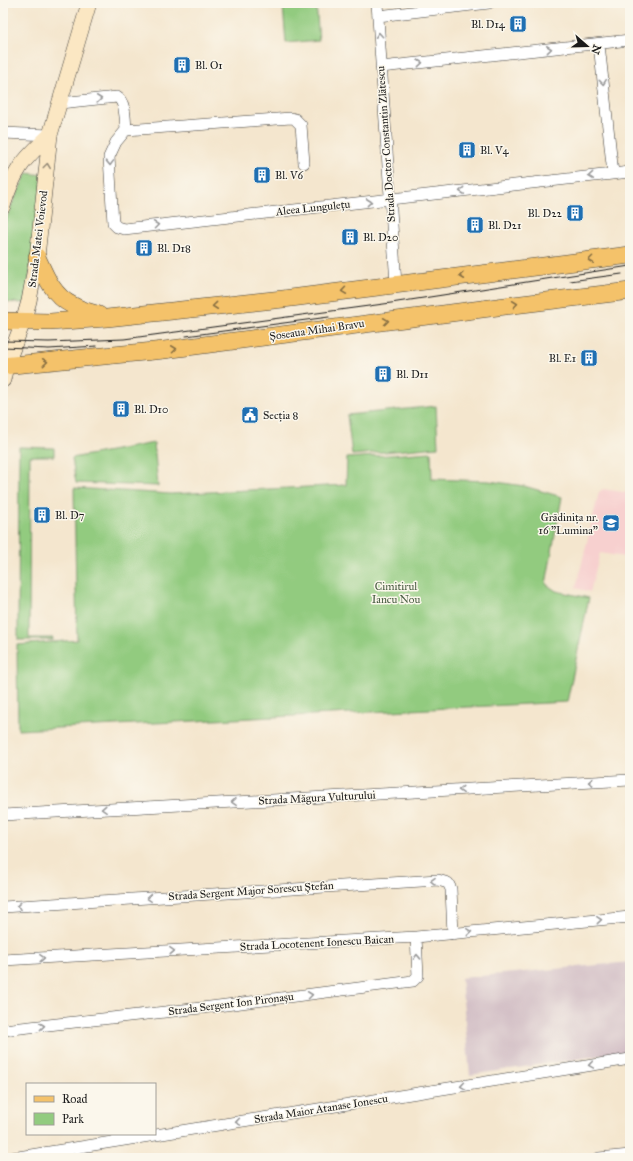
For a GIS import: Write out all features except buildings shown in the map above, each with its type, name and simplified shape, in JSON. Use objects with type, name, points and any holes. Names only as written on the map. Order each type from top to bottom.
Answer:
[{"type":"main road","points":[[3,321],[50,322],[107,318],[283,299],[630,255]]},
{"type":"main road","points":[[37,257],[50,284],[64,301],[80,309],[107,318]]},
{"type":"main road","name":"Șoseaua Mihai Bravu","points":[[4,371],[630,291]]},
{"type":"street","name":"Strada Matei Voievod","points":[[4,371],[23,322],[29,301],[37,257],[50,135],[89,3]]},
{"type":"street","name":"Strada Doctor Constantin Zlătescu","points":[[376,3],[396,284]]},
{"type":"street","points":[[378,16],[489,3]]},
{"type":"street","points":[[381,67],[630,40]]},
{"type":"street","points":[[599,44],[613,174]]},
{"type":"street","points":[[60,103],[117,97],[123,104],[126,130],[291,118],[295,119],[302,125],[304,163]]},
{"type":"street","name":"Aleea Lungulețu","points":[[126,130],[116,142],[109,157],[113,223],[117,227],[124,229],[630,172]]},
{"type":"street","points":[[3,133],[50,135]]},
{"type":"street","name":"Strada Matei Voievod","points":[[3,206],[12,178],[21,164],[50,135]]},
{"type":"street","name":"Strada Măgura Vulturului","points":[[3,815],[630,780]]},
{"type":"street","name":"Strada Sergent Major Sorescu Ștefan","points":[[3,907],[438,880],[448,883],[451,889],[453,934]]},
{"type":"street","name":"Strada Locotenent Ionescu Baican","points":[[3,960],[416,937],[630,917]]},
{"type":"street","name":"Strada Sergent Ion Pironașu","points":[[3,1030],[225,1005],[413,981],[418,976],[416,937]]},
{"type":"street","name":"Strada Maior Atanase Ionescu","points":[[156,1135],[630,1059]]},
{"type":"street","name":"Strada Maior Atanase Ionescu","points":[[12,1158],[156,1135]]},
{"type":"street","points":[[600,1158],[630,1155]]},
{"type":"shaded area","name":"Grădinița nr. 16 \"Lumina\"","points":[[630,487],[630,558],[600,553],[590,592],[576,588],[599,492],[603,489],[629,493]]},
{"type":"shaded area","points":[[630,962],[630,1051],[470,1075],[461,978]]},
{"type":"green space","points":[[316,3],[319,40],[286,43],[283,6]]},
{"type":"green space","points":[[27,173],[43,175],[26,303],[3,302],[3,228],[12,204]]},
{"type":"green space","points":[[436,406],[438,447],[352,455],[347,415]]},
{"type":"green space","points":[[154,443],[158,486],[76,483],[72,458]]},
{"type":"green space","points":[[19,447],[54,448],[54,456],[30,456],[29,638],[53,638],[53,640],[18,640]]},
{"type":"green space","name":"Cimitirul Iancu Nou","points":[[431,452],[432,479],[489,481],[524,486],[562,497],[546,584],[556,591],[589,598],[567,702],[18,730],[17,645],[77,640],[74,488],[171,494],[346,485],[347,458]]},
{"type":"tram line","points":[[3,341],[49,342],[124,339],[391,303],[630,266]]},
{"type":"tram line","points":[[570,281],[622,274]]},
{"type":"tram line","points":[[186,336],[329,317]]},
{"type":"tram line","points":[[3,347],[49,349],[97,346]]},
{"type":"place","name":"Bl. D14","points":[[518,24]]},
{"type":"place","name":"Bl. O1","points":[[182,65]]},
{"type":"place","name":"Bl. V4","points":[[467,150]]},
{"type":"place","name":"Bl. V6","points":[[262,175]]},
{"type":"place","name":"Bl. D22","points":[[575,213]]},
{"type":"place","name":"Bl. D21","points":[[475,225]]},
{"type":"place","name":"Bl. D20","points":[[350,237]]},
{"type":"place","name":"Bl. D18","points":[[144,248]]},
{"type":"place","name":"Bl. E1","points":[[589,358]]},
{"type":"place","name":"Bl. D11","points":[[383,374]]},
{"type":"place","name":"Bl. D10","points":[[121,409]]},
{"type":"place","name":"Secția 8","points":[[250,415]]},
{"type":"place","name":"Bl. D7","points":[[42,515]]},
{"type":"place","name":"Grădinița nr. 16 \"Lumina\"","points":[[611,523]]}]
